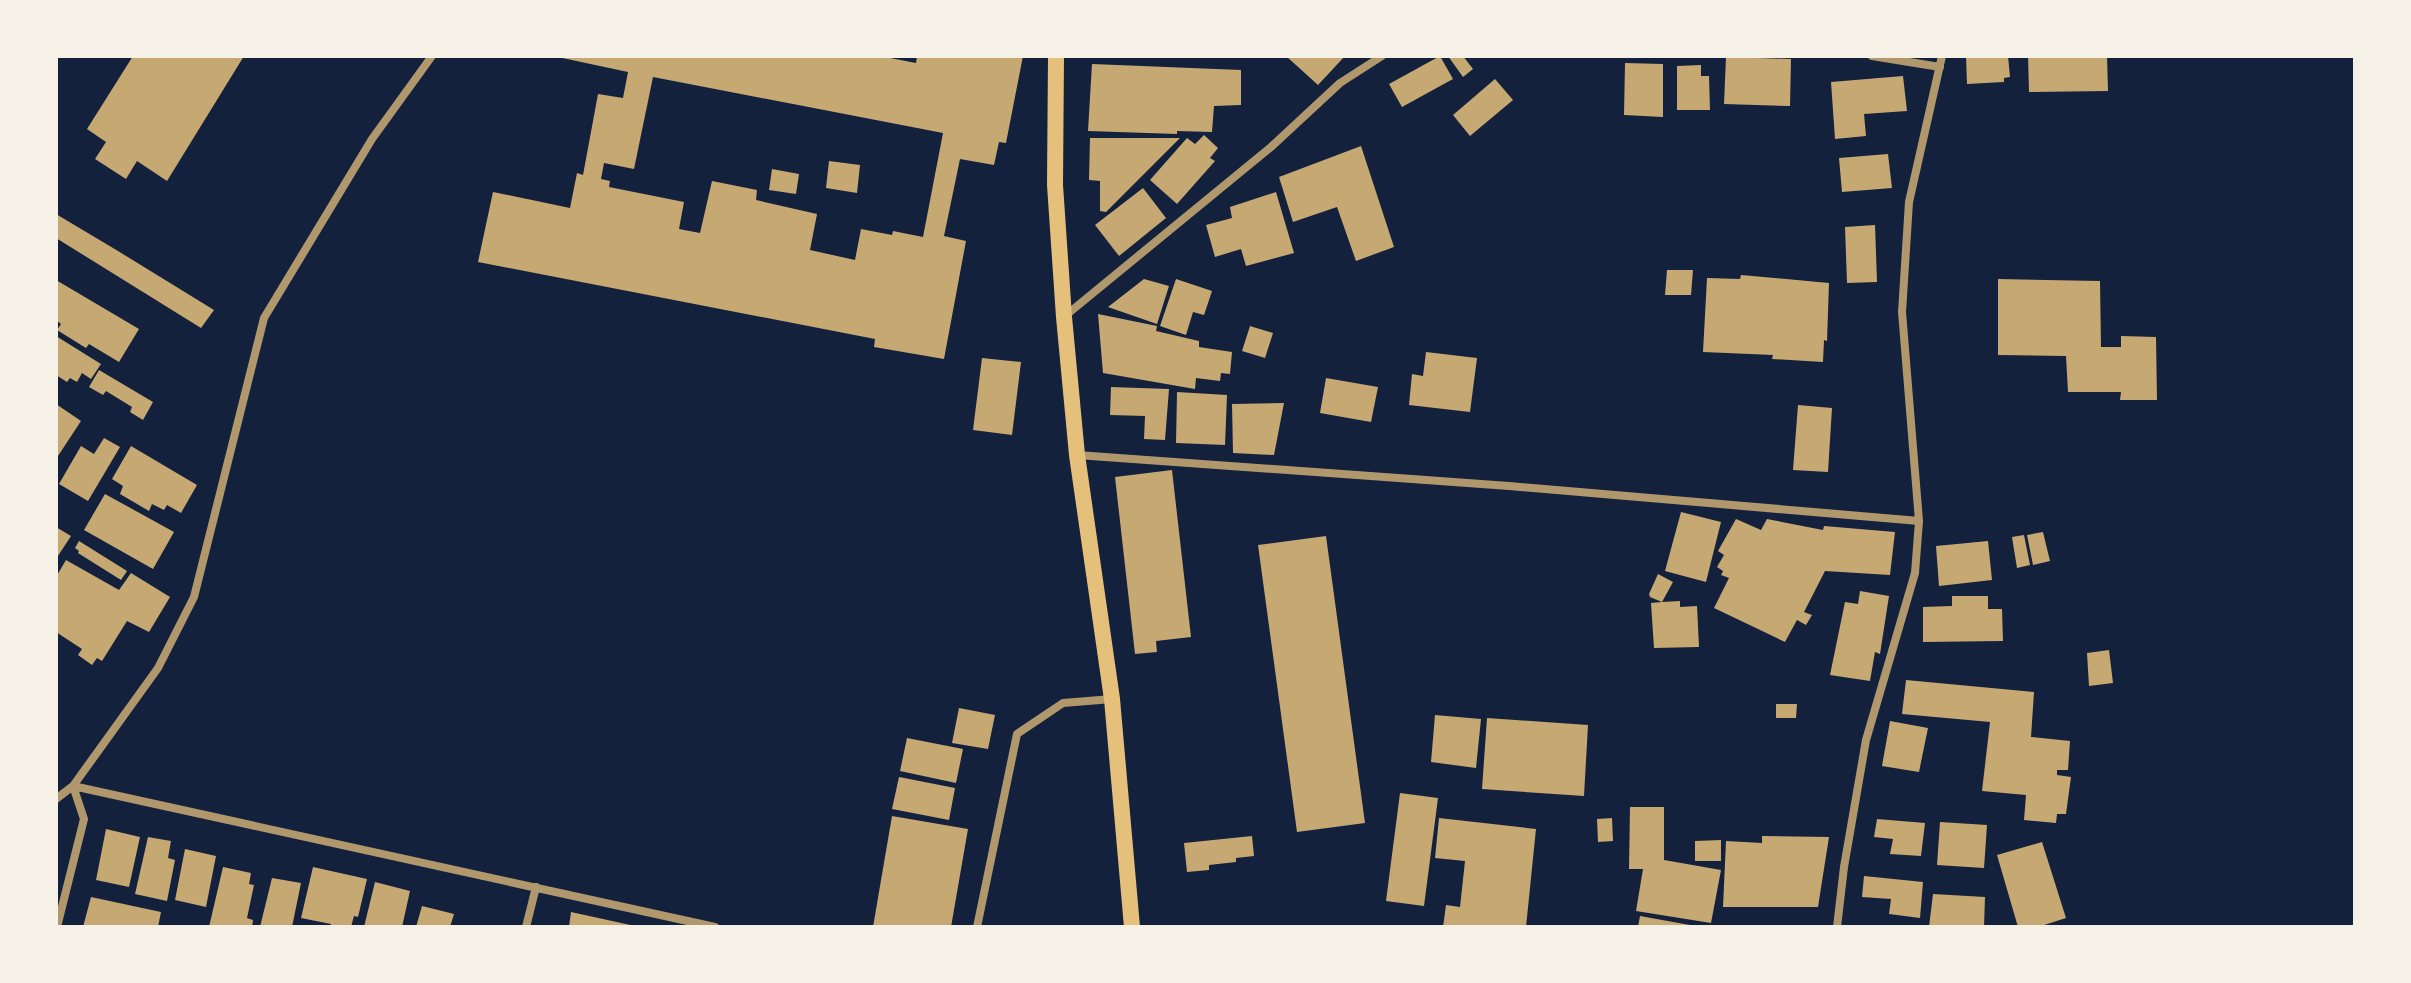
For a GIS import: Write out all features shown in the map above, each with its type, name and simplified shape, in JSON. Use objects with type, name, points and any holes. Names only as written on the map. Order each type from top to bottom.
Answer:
[{"type":"main road","points":[[1056,56],[1055,185],[1064,317],[1077,455],[1112,699],[1132,927]]},
{"type":"street","points":[[57,796],[73,786],[158,668],[194,597],[264,318],[372,139],[432,56]]},
{"type":"street","points":[[1064,317],[1271,147],[1340,83],[1382,56]]},
{"type":"street","points":[[1872,56],[1940,67]]},
{"type":"street","points":[[1837,927],[1866,740],[1915,573],[1919,521],[1902,312],[1909,202],[1942,56]]},
{"type":"street","points":[[1077,455],[1509,486],[1919,521]]},
{"type":"street","points":[[977,927],[1017,734],[1063,703],[1112,699]]},
{"type":"street","points":[[73,786],[715,927]]},
{"type":"street","points":[[57,927],[84,819],[73,786]]},
{"type":"street","points":[[526,927],[536,887]]},
{"type":"building","points":[[133,56],[244,56],[167,181],[137,161],[126,179],[95,159],[106,142],[87,129]]},
{"type":"building","points":[[553,56],[880,56],[916,63],[917,56],[1023,56],[1006,143],[999,142],[994,165],[960,159],[944,236],[966,241],[944,359],[874,347],[875,339],[478,262],[493,192],[570,208],[577,173],[583,175],[598,94],[623,98],[628,72]],"holes":[[[653,77],[943,133],[923,237],[861,229],[855,260],[810,250],[817,214],[756,200],[757,190],[712,181],[700,233],[679,229],[684,202],[609,187],[610,181],[601,179],[604,163],[634,169]]]},
{"type":"building","points":[[1286,56],[1345,56],[1318,85]]},
{"type":"building","points":[[1440,56],[1453,79],[1402,107],[1389,84]]},
{"type":"building","points":[[1448,56],[1463,56],[1473,69],[1463,77]]},
{"type":"building","points":[[1966,56],[2008,56],[2010,77],[2004,78],[2004,82],[1967,84]]},
{"type":"building","points":[[2028,56],[2107,56],[2108,91],[2029,92]]},
{"type":"building","points":[[1726,57],[1791,59],[1790,106],[1724,104]]},
{"type":"building","points":[[1625,63],[1663,64],[1663,117],[1624,115]]},
{"type":"building","points":[[1092,64],[1241,70],[1241,105],[1214,106],[1212,132],[1088,131]]},
{"type":"building","points":[[1701,65],[1701,76],[1709,76],[1710,110],[1677,110],[1677,66]]},
{"type":"building","points":[[1903,76],[1907,111],[1864,114],[1866,136],[1835,139],[1831,82]]},
{"type":"building","points":[[1495,79],[1513,100],[1470,136],[1453,115]]},
{"type":"building","points":[[1204,135],[1218,148],[1210,158],[1215,161],[1177,204],[1150,180],[1187,138],[1195,144]]},
{"type":"building","points":[[1090,138],[1180,138],[1106,212],[1100,211],[1100,181],[1089,180]]},
{"type":"building","points":[[1361,146],[1394,247],[1356,261],[1337,207],[1293,222],[1279,177]]},
{"type":"building","points":[[1888,154],[1892,188],[1842,192],[1839,158]]},
{"type":"building","points":[[829,161],[860,165],[857,193],[826,188]]},
{"type":"building","points":[[772,169],[799,174],[796,194],[769,190]]},
{"type":"building","points":[[1143,188],[1166,218],[1119,256],[1095,225]]},
{"type":"building","points":[[1276,192],[1294,253],[1246,266],[1241,249],[1215,257],[1206,225],[1232,218],[1230,207]]},
{"type":"building","points":[[56,214],[214,310],[201,328],[56,238]]},
{"type":"building","points":[[1875,225],[1877,282],[1847,283],[1845,227]]},
{"type":"building","points":[[1667,270],[1693,270],[1691,295],[1665,295]]},
{"type":"building","points":[[1741,275],[1829,283],[1823,362],[1772,359],[1773,355],[1703,352],[1707,278],[1740,279]]},
{"type":"building","points":[[1144,279],[1169,286],[1157,324],[1108,307]]},
{"type":"building","points":[[1176,279],[1212,291],[1204,315],[1193,312],[1186,335],[1160,326]]},
{"type":"building","points":[[1998,279],[2100,281],[2101,347],[2121,347],[2121,336],[2156,337],[2157,400],[2120,400],[2121,392],[2068,392],[2066,356],[1998,355]]},
{"type":"building","points":[[56,280],[139,329],[119,362],[89,344],[86,348],[57,330],[61,324],[56,320]]},
{"type":"building","points":[[1098,314],[1157,326],[1156,331],[1199,341],[1199,347],[1232,352],[1230,374],[1221,373],[1220,381],[1196,378],[1195,389],[1103,373]]},
{"type":"building","points":[[1250,326],[1273,333],[1265,358],[1242,351]]},
{"type":"building","points":[[56,336],[101,364],[91,379],[82,373],[77,382],[70,378],[67,382],[56,375]]},
{"type":"building","points":[[1426,352],[1477,358],[1470,412],[1409,405],[1412,374],[1423,376]]},
{"type":"building","points":[[982,358],[1021,362],[1012,435],[973,430]]},
{"type":"building","points":[[99,370],[153,402],[143,420],[130,412],[132,407],[106,391],[103,395],[89,387]]},
{"type":"building","points":[[1326,378],[1378,387],[1371,422],[1320,413]]},
{"type":"building","points":[[1111,387],[1169,389],[1165,440],[1144,439],[1145,416],[1110,415]]},
{"type":"building","points":[[1177,392],[1227,395],[1225,445],[1176,443]]},
{"type":"building","points":[[1284,403],[1274,455],[1233,453],[1232,404]]},
{"type":"building","points":[[56,404],[81,421],[56,459]]},
{"type":"building","points":[[1798,405],[1832,408],[1828,472],[1793,470]]},
{"type":"building","points":[[104,438],[120,447],[88,501],[59,484],[81,446],[94,454]]},
{"type":"building","points":[[131,446],[197,485],[181,513],[167,505],[164,510],[152,504],[149,511],[120,494],[123,486],[112,479]]},
{"type":"building","points":[[1172,470],[1191,637],[1156,641],[1157,652],[1135,654],[1115,477]]},
{"type":"building","points":[[105,494],[174,532],[153,569],[84,530]]},
{"type":"building","points":[[1681,512],[1721,522],[1706,582],[1665,571]]},
{"type":"building","points":[[1736,519],[1761,530],[1767,519],[1823,530],[1824,526],[1895,532],[1890,575],[1825,571],[1804,612],[1812,615],[1806,625],[1797,620],[1785,642],[1714,608],[1729,578],[1721,575],[1723,571],[1717,567],[1724,555],[1718,551]]},
{"type":"building","points":[[56,527],[71,536],[56,559]]},
{"type":"building","points":[[2043,532],[2050,561],[2033,565],[2027,535]]},
{"type":"building","points":[[2024,535],[2030,565],[2017,568],[2012,537]]},
{"type":"building","points":[[1326,536],[1365,823],[1297,832],[1258,545]]},
{"type":"building","points":[[79,541],[127,571],[121,580],[78,553],[75,548]]},
{"type":"building","points":[[1988,541],[1992,580],[1939,586],[1936,546]]},
{"type":"building","points":[[66,560],[119,590],[131,573],[170,597],[149,632],[127,621],[102,661],[97,658],[92,665],[78,655],[82,649],[56,632],[56,577]]},
{"type":"building","points":[[1658,574],[1673,582],[1662,602],[1649,594]]},
{"type":"building","points":[[1860,591],[1889,596],[1880,654],[1875,652],[1870,681],[1830,675],[1845,602],[1858,604]]},
{"type":"building","points":[[1952,596],[1988,596],[1988,609],[2002,609],[2003,641],[1923,642],[1923,607],[1952,606]]},
{"type":"building","points":[[1680,601],[1680,607],[1697,606],[1699,647],[1654,648],[1651,603]]},
{"type":"building","points":[[2109,650],[2113,683],[2089,686],[2087,653]]},
{"type":"building","points":[[1906,680],[2034,692],[2031,737],[2070,741],[2068,770],[2057,770],[2057,775],[2071,777],[2066,814],[2057,814],[2056,823],[2024,820],[2026,795],[1982,791],[1990,722],[1902,714]]},
{"type":"building","points":[[1776,704],[1797,704],[1796,718],[1776,718]]},
{"type":"building","points":[[959,708],[995,715],[988,749],[952,743]]},
{"type":"building","points":[[1435,715],[1481,719],[1476,768],[1431,762]]},
{"type":"building","points":[[1487,718],[1588,725],[1584,796],[1482,789]]},
{"type":"building","points":[[1890,721],[1928,728],[1919,772],[1882,766]]},
{"type":"building","points":[[907,738],[963,749],[956,783],[900,771]]},
{"type":"building","points":[[899,777],[955,788],[949,820],[892,809]]},
{"type":"building","points":[[1400,793],[1438,798],[1424,906],[1386,901]]},
{"type":"building","points":[[1630,807],[1664,807],[1664,860],[1721,870],[1711,923],[1636,911],[1643,869],[1629,869]]},
{"type":"building","points":[[892,816],[968,829],[951,927],[873,927]]},
{"type":"building","points":[[1439,818],[1536,829],[1526,927],[1443,927],[1446,905],[1460,907],[1465,861],[1435,858]]},
{"type":"building","points":[[1612,818],[1613,841],[1598,842],[1597,819]]},
{"type":"building","points":[[1877,819],[1925,823],[1921,856],[1890,854],[1893,839],[1874,837]]},
{"type":"building","points":[[1940,822],[1987,825],[1984,868],[1937,865]]},
{"type":"building","points":[[106,829],[140,837],[129,887],[96,880]]},
{"type":"building","points":[[1252,836],[1254,856],[1209,865],[1209,870],[1187,872],[1184,843]]},
{"type":"building","points":[[1762,836],[1829,837],[1818,907],[1723,907],[1726,841],[1762,843]]},
{"type":"building","points":[[148,837],[171,841],[168,858],[175,860],[167,901],[135,894]]},
{"type":"building","points":[[1721,840],[1721,861],[1695,861],[1695,841]]},
{"type":"building","points":[[2042,842],[2066,918],[2038,927],[2018,927],[1997,855]]},
{"type":"building","points":[[185,849],[216,856],[206,907],[175,900]]},
{"type":"building","points":[[223,867],[251,873],[249,884],[254,885],[247,918],[253,920],[252,927],[209,927]]},
{"type":"building","points":[[313,867],[367,879],[358,917],[354,916],[351,927],[330,927],[331,924],[301,918]]},
{"type":"building","points":[[1864,876],[1923,882],[1920,918],[1889,914],[1891,899],[1862,897]]},
{"type":"building","points":[[272,878],[301,883],[292,927],[260,927]]},
{"type":"building","points":[[375,882],[410,891],[402,927],[364,927]]},
{"type":"building","points":[[1933,894],[1985,897],[1984,927],[1929,927]]},
{"type":"building","points":[[91,897],[161,912],[158,927],[83,927]]},
{"type":"building","points":[[422,906],[454,914],[450,927],[416,927]]},
{"type":"building","points":[[571,912],[635,926],[635,927],[569,927]]},
{"type":"building","points":[[1640,916],[1690,925],[1690,927],[1638,927]]}]
